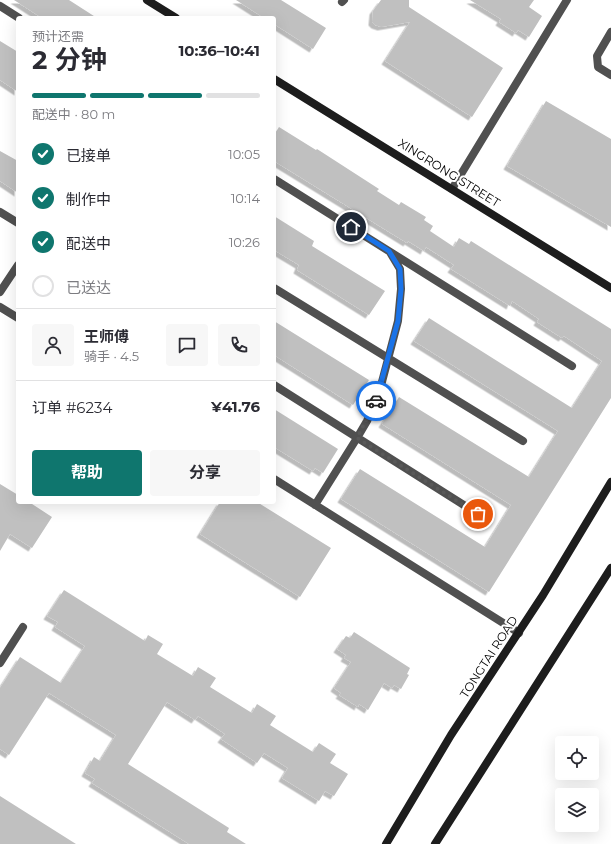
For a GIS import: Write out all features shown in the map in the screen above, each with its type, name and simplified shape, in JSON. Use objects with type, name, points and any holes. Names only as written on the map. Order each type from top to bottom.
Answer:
[{"type":"street","points":[[147,0],[173,16]]},
{"type":"street","name":"XINGRONG STREET","points":[[276,80],[611,288]]},
{"type":"street","name":"TONGTAI ROAD","points":[[386,844],[451,736],[543,595],[611,482]]},
{"type":"street","points":[[435,844],[611,568]]},
{"type":"lane","points":[[452,189],[568,0]]},
{"type":"lane","points":[[0,6],[16,16]]},
{"type":"lane","points":[[611,32],[597,56],[598,67],[611,75]]},
{"type":"lane","points":[[276,180],[572,366]]},
{"type":"lane","points":[[0,212],[16,222]]},
{"type":"lane","points":[[315,505],[357,438],[378,397],[398,321],[401,289],[400,269],[389,251]]},
{"type":"lane","points":[[0,292],[16,268]]},
{"type":"lane","points":[[276,289],[523,441]]},
{"type":"lane","points":[[0,307],[16,317]]},
{"type":"lane","points":[[276,386],[478,514]]},
{"type":"lane","points":[[276,480],[519,633]]},
{"type":"lane","points":[[0,663],[23,627]]},
{"type":"building","points":[[14,0],[69,0],[94,16],[39,16]]},
{"type":"building","points":[[236,0],[281,0],[326,28],[313,49],[276,25],[276,16],[261,16]]},
{"type":"building","points":[[381,0],[409,0],[409,7],[503,68],[472,117],[385,61],[410,22],[381,27],[375,25],[372,22],[373,11]]},
{"type":"building","points":[[470,0],[534,0],[529,7],[542,16],[529,37],[518,30],[516,33],[499,22],[501,19]]},
{"type":"building","points":[[0,41],[16,51],[16,91],[0,80]]},
{"type":"building","points":[[546,101],[611,139],[611,227],[507,166]]},
{"type":"building","points":[[279,127],[316,150],[317,149],[379,189],[377,191],[399,205],[401,202],[426,217],[424,220],[433,226],[430,231],[454,247],[459,238],[469,244],[471,241],[611,329],[611,398],[489,592],[341,499],[360,469],[485,547],[511,505],[382,424],[399,397],[529,477],[558,431],[414,341],[429,318],[572,408],[602,361],[564,336],[562,338],[537,322],[539,319],[512,301],[510,306],[451,269],[454,265],[426,247],[424,251],[408,241],[407,243],[276,162],[276,132]]},
{"type":"building","points":[[0,151],[16,160],[16,192],[0,181]]},
{"type":"building","points":[[276,217],[314,241],[312,246],[385,291],[369,315],[297,270],[299,265],[276,251]]},
{"type":"building","points":[[276,322],[369,380],[353,405],[276,356]]},
{"type":"building","points":[[276,410],[338,449],[323,473],[315,468],[313,471],[276,448]]},
{"type":"building","points":[[0,484],[16,494],[16,504],[32,504],[52,517],[32,548],[10,534],[0,551]]},
{"type":"building","points":[[219,504],[260,504],[331,548],[300,597],[200,534]]},
{"type":"building","points":[[64,590],[145,641],[148,635],[163,644],[157,654],[193,676],[198,667],[216,678],[210,687],[252,713],[257,704],[276,716],[270,725],[313,752],[319,743],[336,754],[330,763],[348,774],[334,796],[325,791],[319,801],[282,778],[288,768],[264,753],[257,763],[221,739],[225,734],[198,716],[195,720],[167,702],[128,764],[229,828],[227,832],[246,844],[189,844],[92,783],[95,779],[85,773],[94,757],[100,761],[116,735],[49,693],[9,755],[0,749],[0,688],[20,657],[61,683],[85,646],[55,627],[58,622],[47,616]]},
{"type":"building","points":[[354,632],[410,668],[407,674],[409,675],[401,689],[394,685],[392,688],[384,683],[368,710],[359,704],[358,707],[339,695],[341,693],[334,688],[351,662],[344,658],[346,655],[337,649],[346,636],[350,638]]},
{"type":"building","points":[[0,796],[76,844],[0,844]]},
{"type":"way so far","points":[[376,401],[357,438],[478,514]]},
{"type":"route","points":[[351,227],[389,251],[400,269],[401,289],[398,321],[376,401]]}]
